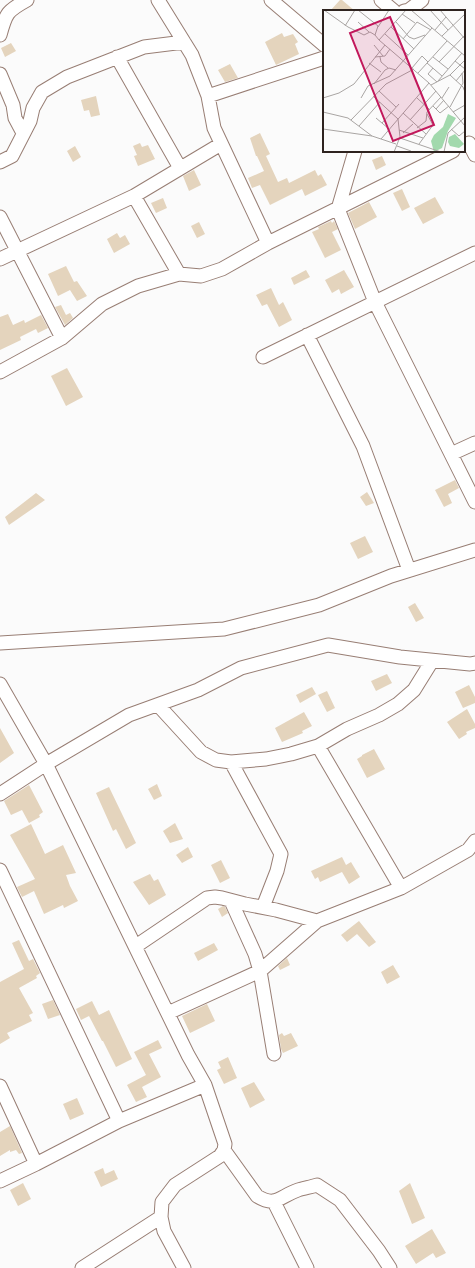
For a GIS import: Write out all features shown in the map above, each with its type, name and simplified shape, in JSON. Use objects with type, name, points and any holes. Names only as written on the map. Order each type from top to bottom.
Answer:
[{"type":"street","points":[[0,35],[3,22],[10,9],[27,0]]},
{"type":"street","points":[[158,0],[192,55],[208,96],[214,128],[268,243]]},
{"type":"street","points":[[270,0],[323,44]]},
{"type":"street","points":[[381,0],[393,10]]},
{"type":"street","points":[[409,10],[422,0]]},
{"type":"street","points":[[0,162],[12,156],[30,121],[33,108],[42,92],[66,77],[144,47],[184,42]]},
{"type":"street","points":[[117,57],[180,168]]},
{"type":"street","points":[[208,96],[323,58]]},
{"type":"street","points":[[0,74],[13,105],[15,118],[23,133]]},
{"type":"street","points":[[469,143],[475,155]]},
{"type":"street","points":[[0,259],[134,196],[221,144]]},
{"type":"street","points":[[355,152],[338,209],[375,302],[475,502]]},
{"type":"street","points":[[0,372],[62,338],[102,304],[138,286],[179,274],[200,276],[222,269],[268,243],[451,152]]},
{"type":"street","points":[[134,196],[179,274]]},
{"type":"street","points":[[0,217],[62,338]]},
{"type":"street","points":[[263,357],[475,253]]},
{"type":"street","points":[[307,335],[363,446],[409,570]]},
{"type":"street","points":[[452,454],[475,443]]},
{"type":"street","points":[[0,642],[224,629],[319,605],[391,576],[475,550]]},
{"type":"street","points":[[0,794],[46,764],[128,715],[198,690],[241,668],[328,645],[400,657],[470,664],[475,663]]},
{"type":"street","points":[[158,705],[201,752],[216,760],[231,762],[266,759],[292,754],[318,746],[346,729],[379,715],[398,704],[414,690],[432,660]]},
{"type":"street","points":[[0,684],[46,764],[188,1055],[205,1085],[225,1144],[224,1150],[220,1156],[175,1185],[162,1202],[161,1217],[164,1231],[184,1268]]},
{"type":"street","points":[[318,746],[401,888]]},
{"type":"street","points":[[231,762],[281,854],[277,871],[263,907]]},
{"type":"street","points":[[168,1013],[260,971],[317,921],[401,888],[468,850],[475,841]]},
{"type":"street","points":[[0,870],[119,1121]]},
{"type":"street","points":[[136,946],[207,898],[215,897],[263,907],[317,921]]},
{"type":"street","points":[[231,901],[255,954],[260,971],[274,1054]]},
{"type":"street","points":[[0,1181],[119,1121],[205,1085]]},
{"type":"street","points":[[0,1086],[36,1164]]},
{"type":"street","points":[[224,1150],[257,1196],[265,1201],[274,1202],[297,1190],[317,1185],[340,1200],[379,1251],[390,1268]]},
{"type":"street","points":[[274,1202],[307,1268]]},
{"type":"street","points":[[82,1268],[161,1217]]},
{"type":"building","points":[[340,0],[342,0],[354,10],[331,10]]},
{"type":"building","points":[[282,33],[284,37],[293,34],[298,42],[295,44],[299,54],[276,65],[265,42]]},
{"type":"building","points":[[11,43],[16,51],[5,57],[1,48]]},
{"type":"building","points":[[230,64],[238,78],[225,82],[218,70]]},
{"type":"building","points":[[96,96],[100,115],[91,117],[89,110],[84,111],[81,100]]},
{"type":"building","points":[[260,133],[270,154],[266,156],[278,182],[287,178],[289,183],[315,170],[318,176],[321,174],[327,185],[305,196],[302,189],[270,205],[260,185],[252,188],[248,178],[264,171],[256,156],[250,138]]},
{"type":"building","points":[[140,143],[142,147],[148,145],[155,159],[138,166],[134,156],[137,155],[133,146]]},
{"type":"building","points":[[75,146],[81,157],[73,162],[67,151]]},
{"type":"building","points":[[382,156],[386,165],[376,170],[372,160]]},
{"type":"building","points":[[194,170],[201,185],[189,191],[183,176]]},
{"type":"building","points":[[402,189],[410,207],[402,211],[393,193]]},
{"type":"building","points":[[435,197],[444,213],[423,224],[414,208]]},
{"type":"building","points":[[163,198],[167,208],[156,213],[151,203]]},
{"type":"building","points":[[369,202],[377,217],[355,229],[348,213]]},
{"type":"building","points":[[331,221],[332,223],[334,221],[338,229],[332,232],[341,250],[325,258],[312,232],[319,229],[318,227]]},
{"type":"building","points":[[199,222],[205,234],[197,238],[191,226]]},
{"type":"building","points":[[117,233],[120,238],[125,235],[130,244],[114,253],[107,239]]},
{"type":"building","points":[[66,266],[74,282],[77,281],[87,296],[77,301],[70,290],[58,296],[48,274]]},
{"type":"building","points":[[306,270],[310,277],[294,285],[291,278]]},
{"type":"building","points":[[344,270],[354,287],[341,294],[339,289],[332,293],[325,280]]},
{"type":"building","points":[[271,288],[279,305],[283,302],[292,320],[279,327],[267,304],[262,306],[256,295]]},
{"type":"building","points":[[61,305],[66,315],[70,313],[73,318],[65,325],[55,307]]},
{"type":"building","points":[[8,314],[13,325],[24,320],[25,323],[41,315],[48,328],[38,333],[36,329],[20,337],[21,340],[0,350],[0,317]]},
{"type":"building","points":[[67,368],[83,397],[66,406],[51,376]]},
{"type":"building","points":[[455,480],[459,488],[448,494],[452,503],[444,507],[435,490]]},
{"type":"building","points":[[367,492],[374,503],[366,506],[360,497]]},
{"type":"building","points":[[36,493],[45,500],[9,525],[5,517]]},
{"type":"building","points":[[365,536],[373,552],[358,559],[350,543]]},
{"type":"building","points":[[415,603],[424,618],[416,622],[408,607]]},
{"type":"building","points":[[387,674],[392,683],[376,691],[371,681]]},
{"type":"building","points":[[469,685],[475,697],[475,703],[463,708],[455,692]]},
{"type":"building","points":[[312,687],[316,694],[300,703],[296,695]]},
{"type":"building","points":[[327,691],[335,708],[327,712],[318,695]]},
{"type":"building","points":[[467,709],[475,724],[475,728],[466,732],[467,734],[459,739],[447,722]]},
{"type":"building","points":[[304,712],[312,726],[302,731],[303,733],[282,742],[275,728]]},
{"type":"building","points":[[0,728],[14,753],[0,763]]},
{"type":"building","points":[[374,749],[385,769],[367,778],[357,759]]},
{"type":"building","points":[[157,784],[162,796],[154,800],[148,789]]},
{"type":"building","points":[[29,785],[43,812],[39,815],[40,817],[29,823],[22,810],[11,815],[4,801]]},
{"type":"building","points":[[109,787],[136,843],[126,849],[116,829],[113,831],[96,793]]},
{"type":"building","points":[[175,823],[183,839],[170,843],[163,831]]},
{"type":"building","points":[[31,824],[45,854],[63,845],[76,873],[66,875],[78,901],[64,908],[63,905],[44,914],[34,891],[22,897],[17,887],[35,879],[10,835]]},
{"type":"building","points":[[188,847],[193,857],[182,863],[176,855]]},
{"type":"building","points":[[342,857],[346,865],[351,862],[360,877],[349,884],[342,872],[320,882],[318,877],[315,879],[311,871]]},
{"type":"building","points":[[221,860],[230,878],[220,883],[211,865]]},
{"type":"building","points":[[150,874],[154,881],[158,879],[166,895],[149,905],[133,882]]},
{"type":"building","points":[[223,906],[228,913],[222,917],[218,909]]},
{"type":"building","points":[[359,921],[376,942],[369,947],[357,934],[347,942],[341,935]]},
{"type":"building","points":[[19,940],[29,961],[33,959],[40,973],[36,976],[37,978],[19,988],[33,1013],[29,1015],[32,1021],[7,1033],[10,1038],[0,1044],[0,982],[24,969],[12,943]]},
{"type":"building","points":[[214,943],[218,950],[198,961],[194,953]]},
{"type":"building","points":[[287,958],[290,965],[280,970],[278,966]]},
{"type":"building","points":[[393,965],[400,977],[387,984],[381,972]]},
{"type":"building","points":[[53,1000],[60,1015],[48,1019],[42,1004]]},
{"type":"building","points":[[92,1001],[99,1015],[109,1010],[132,1059],[116,1067],[89,1016],[81,1020],[76,1009]]},
{"type":"building","points":[[207,1004],[215,1021],[190,1033],[182,1016]]},
{"type":"building","points":[[282,1033],[284,1036],[291,1033],[298,1046],[283,1053],[279,1035]]},
{"type":"building","points":[[158,1040],[162,1048],[149,1054],[161,1077],[142,1087],[147,1097],[136,1102],[127,1085],[146,1075],[134,1052]]},
{"type":"building","points":[[228,1057],[237,1078],[224,1084],[217,1070],[221,1068],[218,1062]]},
{"type":"building","points":[[254,1082],[265,1100],[250,1108],[241,1088]]},
{"type":"building","points":[[77,1098],[84,1114],[70,1120],[63,1104]]},
{"type":"building","points":[[10,1126],[22,1153],[19,1154],[16,1150],[10,1152],[10,1150],[0,1156],[0,1132]]},
{"type":"building","points":[[103,1168],[105,1174],[114,1170],[118,1179],[101,1187],[94,1172]]},
{"type":"building","points":[[23,1183],[31,1199],[18,1206],[10,1190]]},
{"type":"building","points":[[410,1183],[425,1218],[412,1224],[399,1191]]},
{"type":"building","points":[[432,1229],[446,1253],[436,1258],[433,1253],[416,1264],[405,1246]]}]
